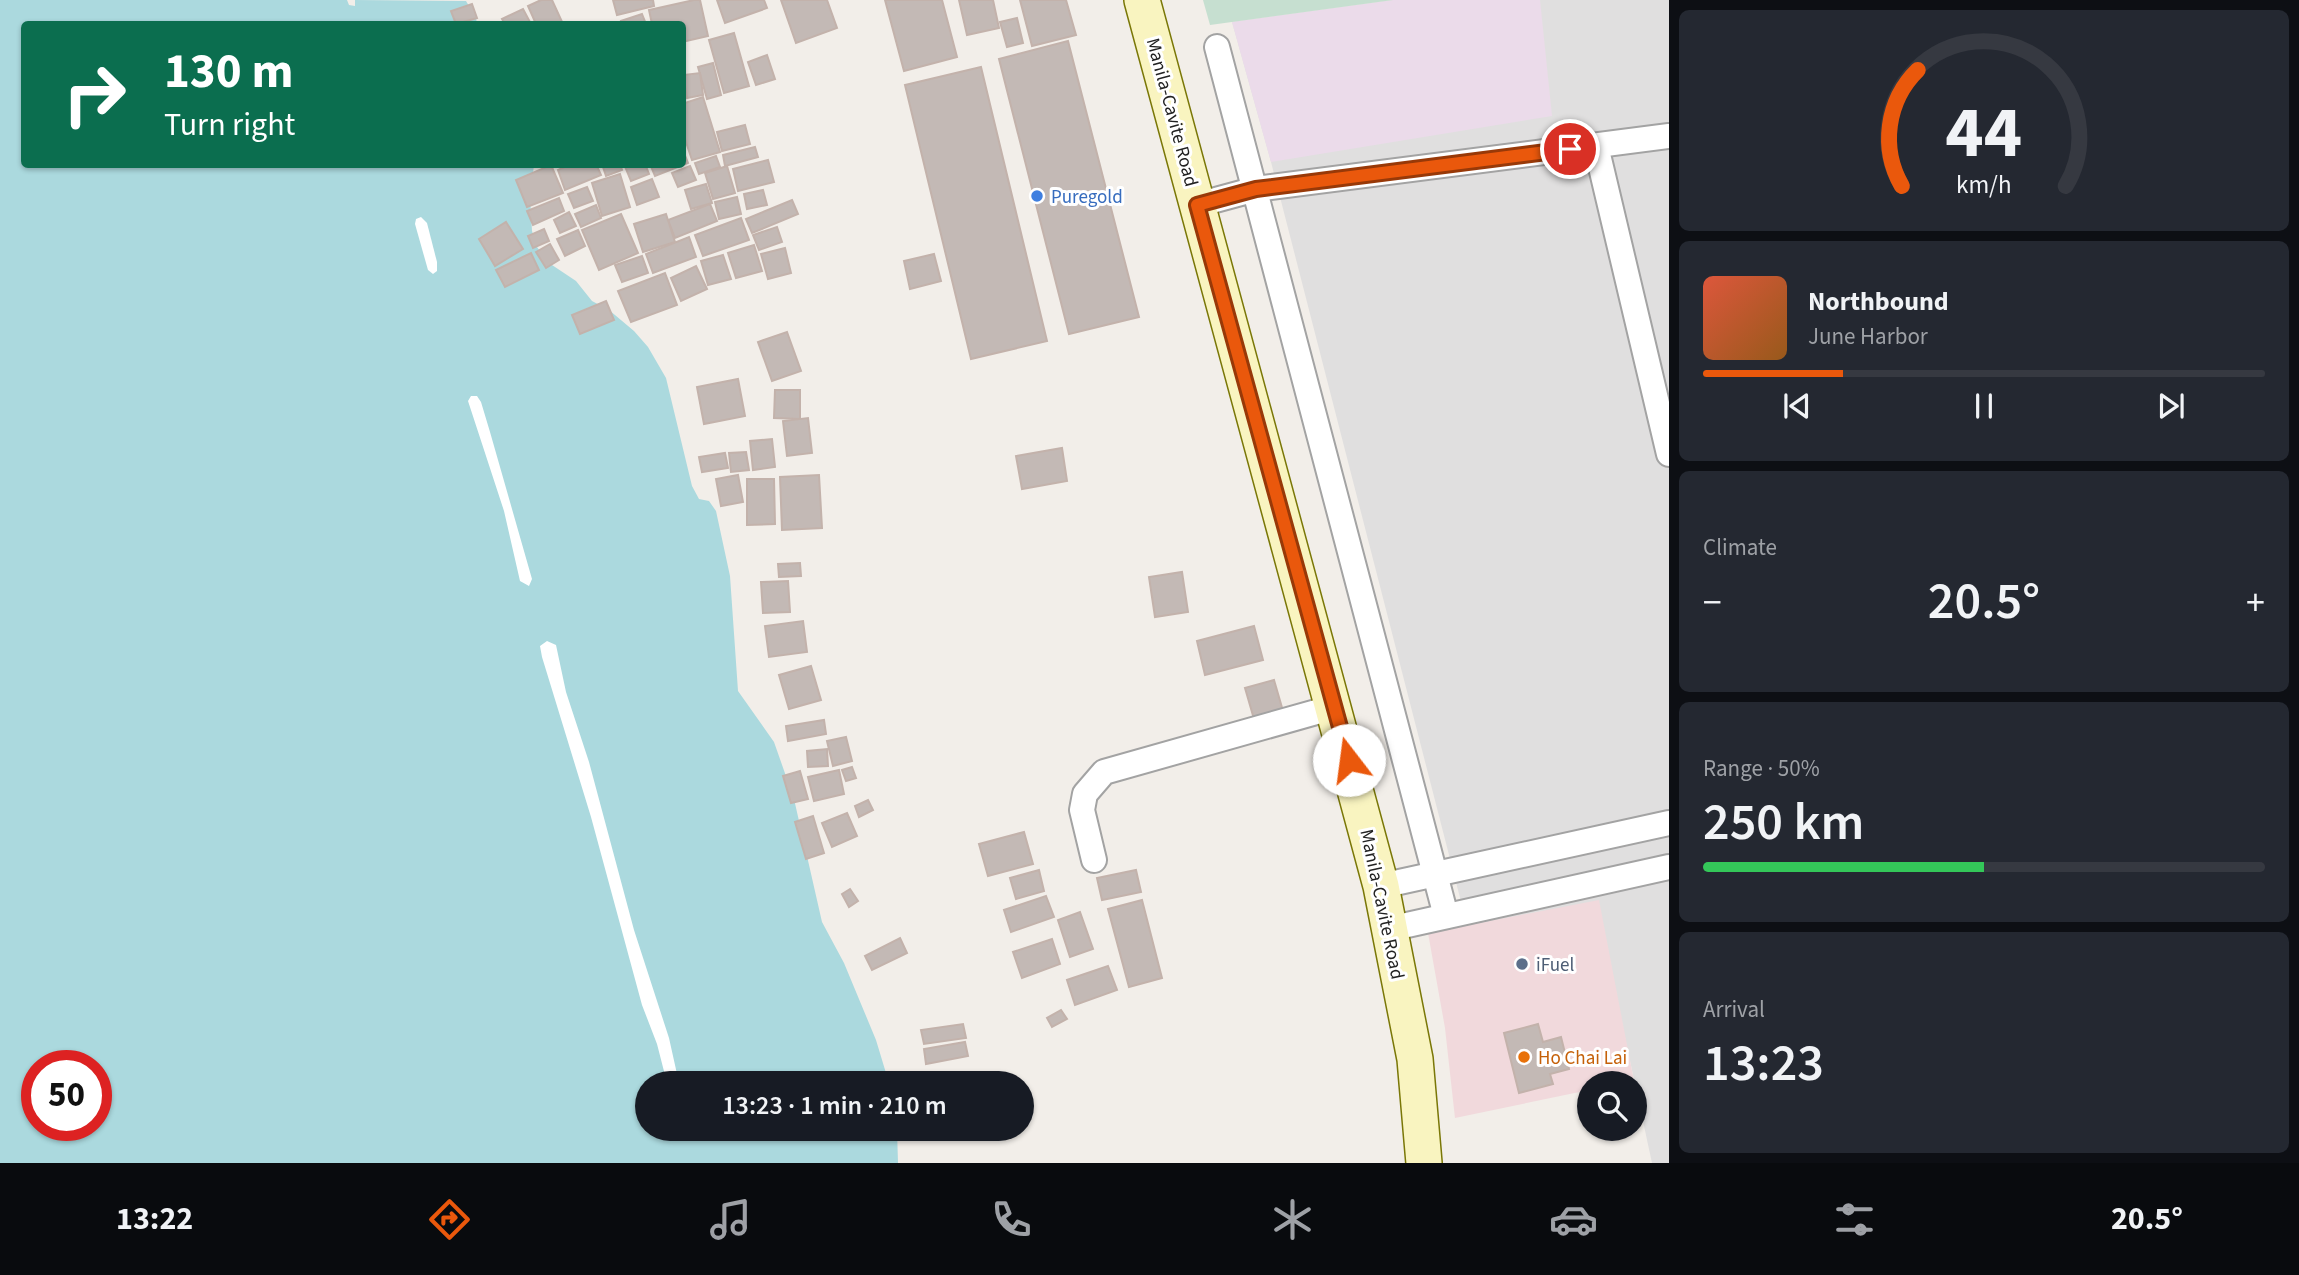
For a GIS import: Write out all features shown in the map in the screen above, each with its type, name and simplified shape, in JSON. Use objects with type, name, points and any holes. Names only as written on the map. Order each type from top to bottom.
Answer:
[{"type":"main road","name":"Manila-Cavite Road","points":[[1142,0],[1335,707],[1381,886],[1415,1059],[1424,1163]]},
{"type":"street","points":[[1217,47],[1446,916]]},
{"type":"street","points":[[1197,205],[1256,189],[1669,136]]},
{"type":"street","points":[[1597,145],[1669,454]]},
{"type":"street","points":[[1094,860],[1082,810],[1085,794],[1104,772],[1335,707]]},
{"type":"street","points":[[1381,886],[1669,822]]},
{"type":"street","points":[[1389,929],[1669,867]]},
{"type":"shaded area","points":[[1393,0],[1669,0],[1669,1163],[1652,1163],[1647,1140],[1647,1071],[1632,1071],[1616,996],[1467,925],[1271,162],[1232,22]]},
{"type":"shaded area","points":[[1393,0],[1540,0],[1552,116],[1271,162],[1232,22]]},
{"type":"shaded area","points":[[1599,900],[1632,1071],[1577,1071],[1577,1093],[1455,1118],[1445,1028],[1428,933]]},
{"type":"green space","points":[[1203,0],[1393,0],[1210,25]]},
{"type":"water","points":[[0,0],[347,0],[349,5],[355,6],[355,0],[466,1],[476,21],[21,21],[21,168],[534,168],[530,197],[532,231],[537,247],[549,263],[576,281],[592,301],[609,310],[634,331],[648,347],[666,378],[692,486],[699,499],[709,501],[716,511],[730,576],[738,691],[774,742],[794,799],[822,922],[844,963],[876,1040],[885,1071],[635,1071],[635,1141],[897,1141],[898,1163],[0,1163]]},
{"type":"pier","points":[[421,217],[427,223],[437,262],[437,271],[433,274],[428,270],[415,224],[416,219]]},
{"type":"pier","points":[[471,396],[477,396],[481,402],[532,579],[529,586],[520,581],[504,511],[468,401]]},
{"type":"pier","points":[[547,641],[556,645],[566,692],[589,762],[634,930],[669,1038],[676,1071],[664,1071],[642,1005],[591,817],[540,646]]},
{"type":"building","points":[[541,0],[552,0],[562,21],[535,21],[528,6]]},
{"type":"building","points":[[613,0],[653,0],[654,6],[617,15]]},
{"type":"building","points":[[700,0],[708,36],[686,41],[686,21],[651,21],[649,10]]},
{"type":"building","points":[[717,0],[764,0],[767,8],[725,23]]},
{"type":"building","points":[[781,0],[827,0],[837,28],[796,43]]},
{"type":"building","points":[[885,0],[942,0],[957,57],[904,71]]},
{"type":"building","points":[[959,0],[993,0],[999,28],[967,35]]},
{"type":"building","points":[[1020,0],[1066,0],[1076,35],[1032,46]]},
{"type":"building","points":[[472,4],[477,18],[455,21],[451,11]]},
{"type":"building","points":[[523,9],[529,21],[503,21],[502,19]]},
{"type":"building","points":[[642,14],[645,21],[621,21]]},
{"type":"building","points":[[1017,18],[1023,43],[1007,47],[1000,22]]},
{"type":"building","points":[[734,33],[749,86],[724,93],[709,40]]},
{"type":"building","points":[[1068,41],[1139,317],[1069,334],[999,59]]},
{"type":"building","points":[[767,55],[775,79],[756,85],[748,62]]},
{"type":"building","points":[[713,63],[721,95],[707,99],[698,67]]},
{"type":"building","points":[[981,67],[1047,341],[971,359],[905,85]]},
{"type":"building","points":[[700,73],[703,95],[687,98],[686,75]]},
{"type":"building","points":[[703,97],[720,152],[692,160],[686,142],[686,103]]},
{"type":"building","points":[[745,125],[750,144],[722,151],[717,132]]},
{"type":"building","points":[[755,147],[758,157],[725,166],[723,155]]},
{"type":"building","points":[[716,156],[720,167],[699,174],[695,163]]},
{"type":"building","points":[[768,160],[774,182],[738,191],[733,169]]},
{"type":"building","points":[[690,166],[696,180],[678,187],[672,173]]},
{"type":"building","points":[[727,166],[735,193],[713,199],[705,173]]},
{"type":"building","points":[[544,168],[552,168],[563,193],[527,207],[516,180]]},
{"type":"building","points":[[598,168],[601,175],[565,190],[558,170]]},
{"type":"building","points":[[603,168],[621,168],[622,170],[606,176]]},
{"type":"building","points":[[626,168],[647,168],[649,174],[631,181]]},
{"type":"building","points":[[652,168],[675,168],[655,176]]},
{"type":"building","points":[[620,174],[630,207],[602,216],[592,183]]},
{"type":"building","points":[[652,179],[659,197],[637,205],[631,187]]},
{"type":"building","points":[[706,184],[712,203],[691,209],[685,190]]},
{"type":"building","points":[[587,187],[593,201],[574,208],[568,194]]},
{"type":"building","points":[[763,190],[767,205],[747,209],[744,194]]},
{"type":"building","points":[[737,197],[741,214],[719,219],[715,202]]},
{"type":"building","points":[[559,198],[564,211],[533,225],[527,211]]},
{"type":"building","points":[[792,200],[798,214],[752,233],[746,219]]},
{"type":"building","points":[[710,204],[717,221],[675,238],[668,220]]},
{"type":"building","points":[[596,205],[601,218],[581,227],[575,214]]},
{"type":"building","points":[[569,212],[576,226],[560,233],[554,220]]},
{"type":"building","points":[[621,214],[638,253],[599,270],[582,230]]},
{"type":"building","points":[[666,214],[675,242],[643,252],[634,224]]},
{"type":"building","points":[[741,218],[749,240],[703,256],[695,235]]},
{"type":"building","points":[[506,222],[523,249],[495,266],[479,239]]},
{"type":"building","points":[[777,227],[782,242],[759,250],[753,235]]},
{"type":"building","points":[[544,229],[549,241],[533,248],[528,236]]},
{"type":"building","points":[[578,230],[585,246],[565,256],[557,239]]},
{"type":"building","points":[[689,237],[696,257],[653,273],[646,254]]},
{"type":"building","points":[[550,244],[559,260],[546,268],[536,252]]},
{"type":"building","points":[[754,245],[762,271],[736,278],[728,253]]},
{"type":"building","points":[[785,248],[791,273],[768,279],[761,254]]},
{"type":"building","points":[[531,253],[539,270],[505,287],[496,270]]},
{"type":"building","points":[[934,254],[941,281],[910,289],[904,261]]},
{"type":"building","points":[[723,255],[731,279],[708,285],[701,261]]},
{"type":"building","points":[[642,256],[648,273],[622,282],[615,265]]},
{"type":"building","points":[[696,266],[707,289],[681,301],[671,278]]},
{"type":"building","points":[[665,273],[677,305],[631,322],[618,291]]},
{"type":"building","points":[[606,301],[614,320],[580,334],[572,315]]},
{"type":"building","points":[[787,332],[801,371],[772,381],[758,342]]},
{"type":"building","points":[[738,379],[745,416],[704,424],[697,387]]},
{"type":"building","points":[[775,390],[800,390],[800,419],[774,418]]},
{"type":"building","points":[[808,418],[812,453],[787,456],[783,421]]},
{"type":"building","points":[[772,439],[775,467],[753,470],[750,441]]},
{"type":"building","points":[[1062,448],[1067,481],[1022,489],[1016,456]]},
{"type":"building","points":[[746,452],[749,470],[731,472],[729,453]]},
{"type":"building","points":[[725,453],[728,468],[702,472],[699,457]]},
{"type":"building","points":[[738,475],[743,502],[721,506],[716,479]]},
{"type":"building","points":[[819,475],[822,528],[782,530],[780,477]]},
{"type":"building","points":[[747,479],[774,479],[775,524],[747,525]]},
{"type":"building","points":[[800,563],[801,576],[779,577],[778,564]]},
{"type":"building","points":[[1182,572],[1188,612],[1155,617],[1149,577]]},
{"type":"building","points":[[788,581],[790,612],[763,613],[761,582]]},
{"type":"building","points":[[803,621],[807,652],[769,657],[765,626]]},
{"type":"building","points":[[1254,626],[1263,660],[1205,675],[1197,641]]},
{"type":"building","points":[[811,666],[821,700],[789,709],[779,675]]},
{"type":"building","points":[[1274,680],[1283,711],[1254,719],[1245,688]]},
{"type":"building","points":[[824,720],[826,734],[788,741],[786,726]]},
{"type":"building","points":[[846,737],[852,761],[833,766],[827,741]]},
{"type":"building","points":[[827,749],[828,766],[808,767],[807,751]]},
{"type":"building","points":[[852,767],[856,778],[846,781],[842,770]]},
{"type":"building","points":[[839,770],[844,794],[814,801],[808,777]]},
{"type":"building","points":[[800,771],[808,799],[791,803],[783,776]]},
{"type":"building","points":[[868,800],[873,810],[859,817],[855,806]]},
{"type":"building","points":[[847,813],[857,836],[832,847],[822,823]]},
{"type":"building","points":[[813,816],[824,853],[806,859],[795,822]]},
{"type":"building","points":[[1024,832],[1033,864],[988,876],[979,844]]},
{"type":"building","points":[[1039,870],[1044,891],[1016,899],[1010,878]]},
{"type":"building","points":[[1136,870],[1141,892],[1102,900],[1097,878]]},
{"type":"building","points":[[850,889],[858,901],[849,907],[842,894]]},
{"type":"building","points":[[1046,896],[1054,917],[1011,932],[1004,910]]},
{"type":"building","points":[[1142,900],[1162,978],[1129,987],[1108,909]]},
{"type":"building","points":[[1080,912],[1093,949],[1070,957],[1058,920]]},
{"type":"building","points":[[900,938],[907,953],[872,970],[865,956]]},
{"type":"building","points":[[1052,939],[1060,964],[1022,978],[1013,952]]},
{"type":"building","points":[[1108,966],[1117,990],[1075,1005],[1067,980]]},
{"type":"building","points":[[1061,1010],[1067,1019],[1052,1027],[1047,1018]]},
{"type":"building","points":[[963,1024],[966,1038],[924,1044],[921,1030]]},
{"type":"building","points":[[1538,1024],[1543,1042],[1561,1037],[1569,1069],[1550,1074],[1553,1084],[1519,1093],[1504,1033]]},
{"type":"building","points":[[965,1042],[968,1056],[926,1064],[924,1049]]},
{"type":"place","name":"Puregold","points":[[1037,196]]},
{"type":"place","name":"iFuel","points":[[1522,964]]},
{"type":"place","name":"Ho Chai Lai","points":[[1524,1057]]},
{"type":"route","points":[[1349,760],[1197,205],[1256,189],[1570,149]]}]
